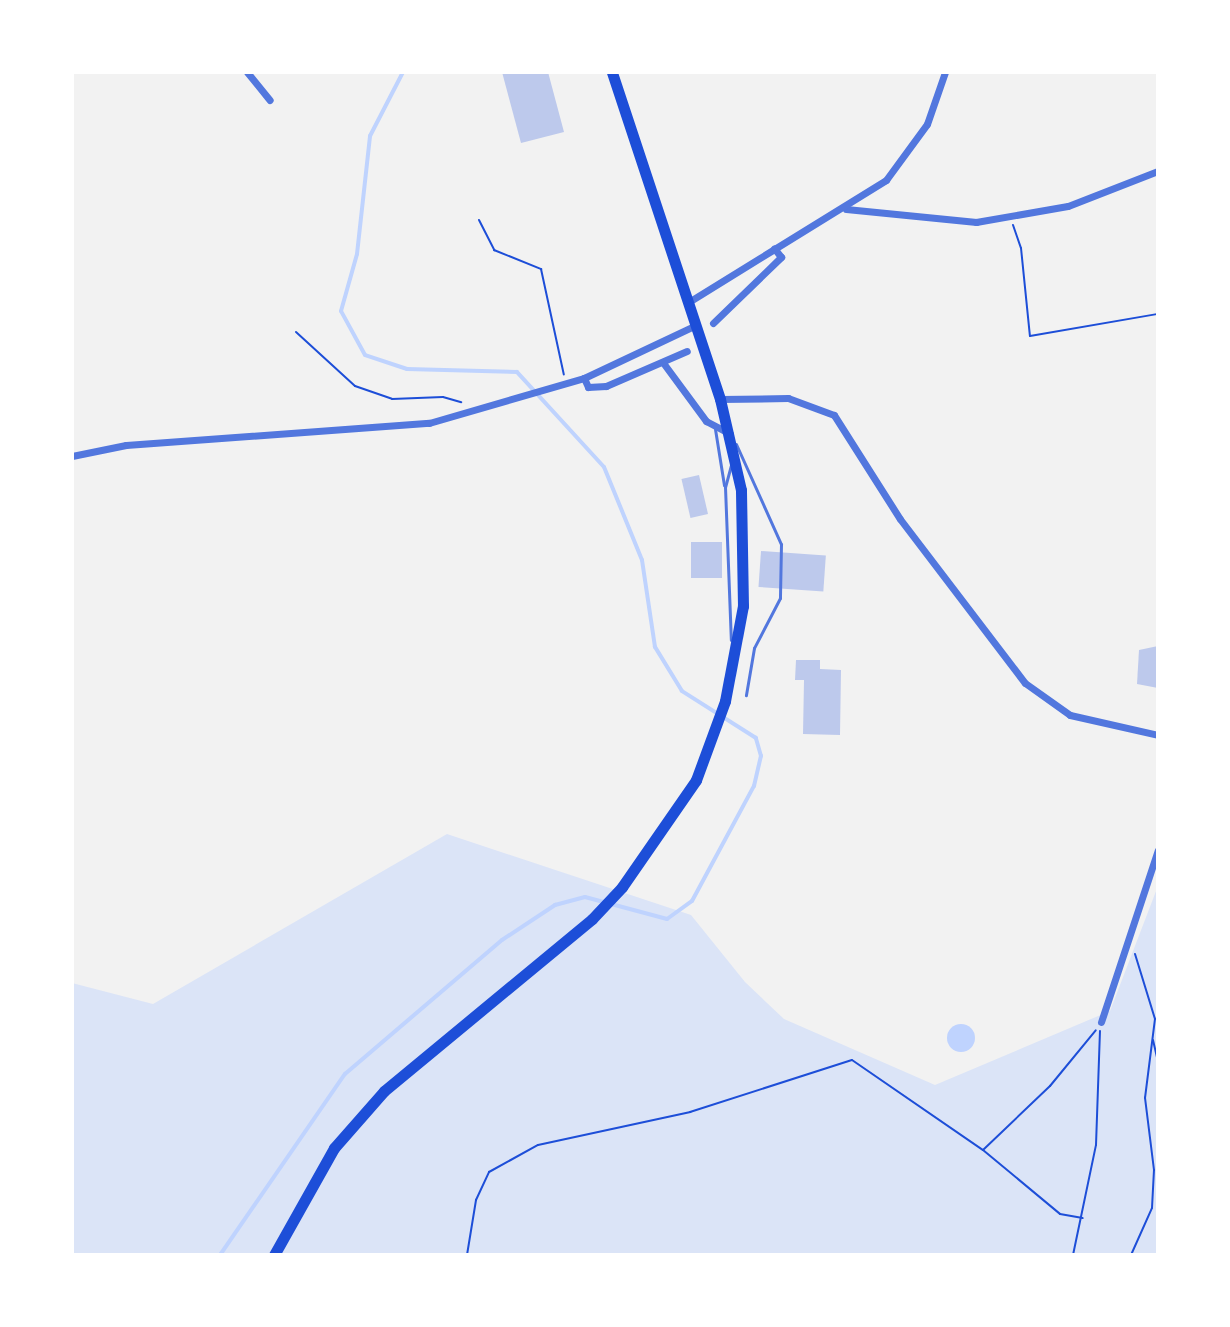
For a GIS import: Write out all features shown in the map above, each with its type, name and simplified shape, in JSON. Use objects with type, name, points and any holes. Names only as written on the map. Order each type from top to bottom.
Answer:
[{"type":"highway","points":[[274,1255],[334,1148],[384,1091],[592,919],[622,887],[696,780],[733,669],[743,606],[744,546],[730,434],[612,72]]},
{"type":"street","points":[[247,72],[270,100]]},
{"type":"street","points":[[687,303],[774,248],[846,209],[886,180],[927,124],[945,72]]},
{"type":"street","points":[[846,209],[976,222],[1068,206],[1158,171]]},
{"type":"street","points":[[713,323],[781,257],[774,248]]},
{"type":"street","points":[[72,456],[126,445],[337,433],[468,413],[584,378],[694,326]]},
{"type":"street","points":[[584,378],[588,387],[606,386],[664,364],[687,351]]},
{"type":"street","points":[[664,364],[714,426],[730,434]]},
{"type":"street","points":[[720,399],[788,398],[834,415],[900,519],[1025,683],[1070,715],[1158,735]]},
{"type":"street","points":[[1101,1022],[1132,937],[1158,850]]},
{"type":"lane","points":[[714,426],[725,487],[733,669]]},
{"type":"lane","points":[[730,434],[760,489],[781,544],[780,598],[754,648],[746,695]]},
{"type":"lane","points":[[725,487],[734,454]]},
{"type":"path","points":[[1011,216],[1021,248],[1030,336],[1158,314]]},
{"type":"path","points":[[479,220],[494,250],[541,269],[565,384]]},
{"type":"path","points":[[296,332],[355,386],[392,399],[459,398],[468,413]]},
{"type":"path","points":[[1131,1255],[1152,1208],[1152,1121],[1145,1098],[1152,1006],[1132,937]]},
{"type":"path","points":[[983,1150],[1088,1045],[1101,1022]]},
{"type":"path","points":[[1073,1255],[1096,1145],[1101,1022]]},
{"type":"path","points":[[1152,1036],[1158,1062]]},
{"type":"path","points":[[467,1255],[476,1200],[489,1172],[538,1145],[690,1112],[852,1060],[983,1150],[1060,1214],[1083,1218]]},
{"type":"shaded area","points":[[447,834],[691,915],[745,982],[784,1019],[935,1085],[1110,1011],[1158,886],[1158,1255],[72,1255],[72,983],[153,1004]]},
{"type":"water","points":[[961,1024],[971,1028],[975,1038],[971,1048],[961,1052],[951,1048],[947,1038],[951,1028]]},
{"type":"building","points":[[502,72],[548,72],[564,132],[521,143]]},
{"type":"building","points":[[699,475],[708,514],[690,518],[681,479]]},
{"type":"building","points":[[691,542],[722,542],[722,578],[691,578]]},
{"type":"building","points":[[761,551],[826,556],[823,591],[758,587]]},
{"type":"building","points":[[1158,646],[1158,688],[1137,684],[1139,650]]},
{"type":"building","points":[[796,660],[820,660],[820,669],[841,670],[840,735],[803,734],[804,680],[795,680]]},
{"type":"waterway","points":[[220,1255],[345,1074],[502,940],[555,905],[585,897],[667,919],[692,901],[754,786],[761,756],[756,738],[682,691],[655,647],[642,560],[604,467],[517,372],[407,369],[365,355],[341,311],[357,254],[370,136],[403,72]]}]
